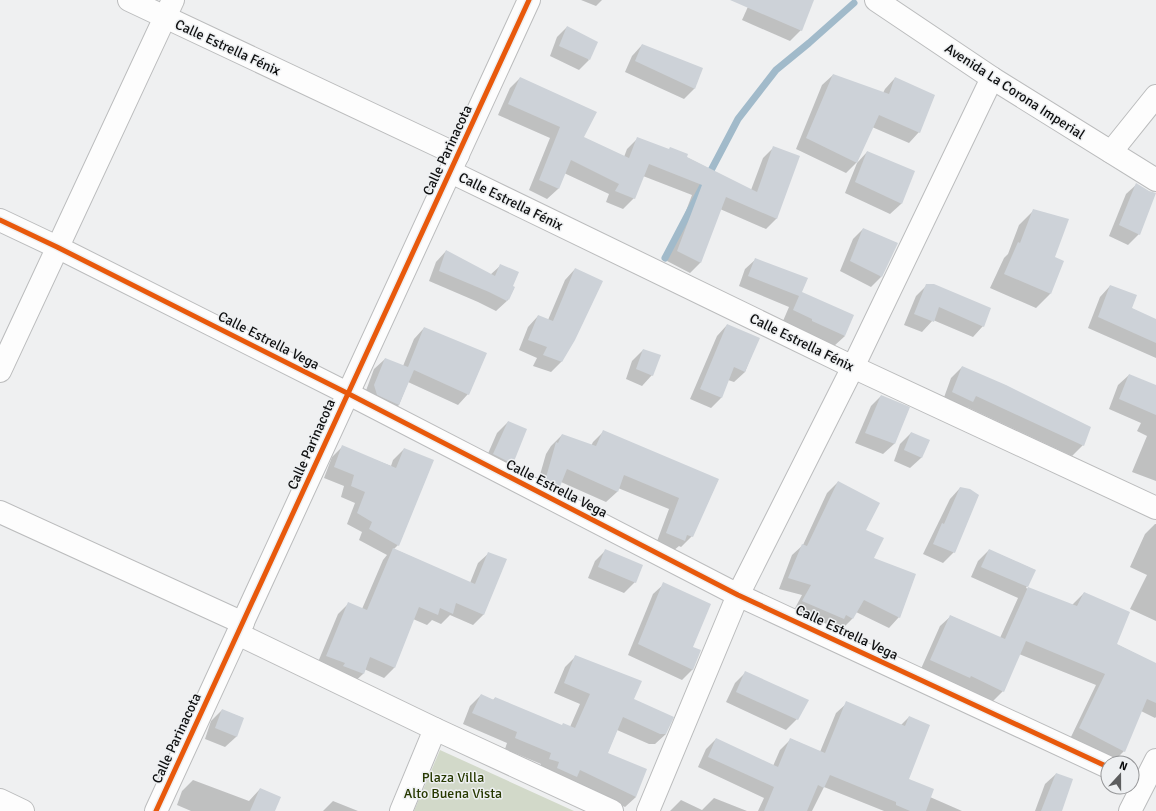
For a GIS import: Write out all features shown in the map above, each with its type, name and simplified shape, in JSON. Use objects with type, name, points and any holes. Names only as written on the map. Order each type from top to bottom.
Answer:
[{"type":"street","name":"Calle Estrella Fénix","points":[[129,0],[169,9],[454,164],[853,367],[1156,508]]},
{"type":"street","name":"Calle Parinacota","points":[[156,811],[529,0]]},
{"type":"street","name":"Avenida La Corona Imperial","points":[[876,0],[992,78],[1156,180]]},
{"type":"street","points":[[0,371],[169,9]]},
{"type":"street","points":[[648,811],[738,595],[853,367],[992,78]]},
{"type":"street","points":[[1111,152],[1156,96]]},
{"type":"street","name":"Calle Estrella Vega","points":[[0,220],[348,393],[738,595],[1100,763]]},
{"type":"street","points":[[0,512],[240,629],[435,729],[612,811]]},
{"type":"street","points":[[401,811],[435,729]]},
{"type":"street","points":[[1130,811],[1156,760]]},
{"type":"street","points":[[0,800],[23,811]]},
{"type":"green space","name":"Plaza Villa Alto Buena Vista","points":[[440,750],[574,811],[414,811]]},
{"type":"building","points":[[730,0],[814,0],[802,31]]},
{"type":"building","points":[[567,26],[598,42],[590,60],[559,46]]},
{"type":"building","points":[[642,44],[703,68],[695,89],[635,61]]},
{"type":"building","points":[[833,74],[889,94],[895,77],[935,95],[920,133],[879,115],[857,163],[806,138]]},
{"type":"building","points":[[520,77],[597,112],[584,137],[629,158],[637,137],[669,149],[670,147],[688,154],[687,157],[757,192],[773,146],[800,156],[777,219],[726,197],[701,263],[677,251],[702,185],[649,164],[635,199],[615,191],[619,184],[571,160],[559,189],[539,180],[560,127],[508,104]]},
{"type":"building","points":[[867,151],[915,171],[902,204],[855,182]]},
{"type":"building","points":[[1136,183],[1149,191],[1156,193],[1140,235],[1119,225]]},
{"type":"building","points":[[1033,209],[1069,219],[1055,257],[1064,261],[1051,294],[1004,274],[1018,242],[1020,243]]},
{"type":"building","points":[[863,228],[898,243],[882,277],[850,261]]},
{"type":"building","points":[[446,250],[495,276],[500,264],[519,272],[513,286],[515,287],[509,300],[508,299],[507,301],[439,271]]},
{"type":"building","points":[[755,258],[808,278],[802,292],[854,315],[845,336],[812,321],[812,319],[793,310],[799,296],[748,276]]},
{"type":"building","points":[[575,268],[603,281],[575,340],[562,362],[543,355],[547,347],[528,340],[538,315],[553,321]]},
{"type":"building","points":[[926,284],[934,284],[991,308],[984,327],[939,307],[934,322],[914,314]]},
{"type":"building","points":[[1110,285],[1137,295],[1132,308],[1156,319],[1156,343],[1098,317]]},
{"type":"building","points":[[727,324],[760,338],[745,372],[734,367],[722,398],[700,389]]},
{"type":"building","points":[[424,327],[487,353],[469,395],[414,370],[399,405],[377,395],[374,385],[385,358],[408,367]]},
{"type":"building","points":[[643,349],[661,355],[653,376],[636,369]]},
{"type":"building","points":[[962,366],[1006,385],[1091,427],[1084,446],[976,396],[973,402],[952,392]]},
{"type":"building","points":[[1129,374],[1156,385],[1156,415],[1119,399]]},
{"type":"building","points":[[881,395],[910,407],[895,444],[865,433]]},
{"type":"building","points":[[508,421],[527,429],[513,464],[493,454]]},
{"type":"building","points":[[603,430],[719,479],[693,537],[687,535],[685,541],[666,533],[679,498],[624,475],[618,492],[567,469],[559,489],[545,481],[556,442],[558,443],[562,434],[596,446]]},
{"type":"building","points":[[911,432],[930,440],[922,458],[904,450]]},
{"type":"building","points":[[342,445],[396,468],[404,448],[434,460],[399,546],[369,529],[372,522],[357,513],[365,492],[351,486],[354,475],[334,467]]},
{"type":"building","points":[[838,481],[880,503],[866,530],[884,538],[874,558],[916,574],[900,618],[864,600],[853,619],[846,615],[844,619],[802,601],[811,585],[788,578],[802,544],[807,546]]},
{"type":"building","points":[[960,487],[970,489],[979,495],[955,553],[933,544],[942,523],[944,524]]},
{"type":"building","points":[[393,548],[475,584],[488,552],[507,559],[484,615],[456,603],[453,614],[440,608],[438,615],[419,607],[395,668],[370,657],[364,674],[343,666],[345,663],[326,656],[348,602],[367,610]]},
{"type":"building","points":[[605,549],[643,565],[636,583],[598,567]]},
{"type":"building","points":[[989,549],[1036,570],[1028,587],[981,567]]},
{"type":"building","points":[[663,582],[711,604],[693,647],[701,650],[693,670],[638,644]]},
{"type":"building","points":[[1028,587],[1077,606],[1084,592],[1130,612],[1117,644],[1156,663],[1156,703],[1147,699],[1125,752],[1079,728],[1105,674],[1026,641],[1004,692],[971,676],[970,678],[930,660],[950,615],[1005,639]]},
{"type":"building","points":[[575,655],[642,681],[634,699],[674,717],[666,734],[660,734],[623,717],[608,753],[647,769],[636,797],[580,770],[577,777],[557,768],[559,762],[549,759],[551,753],[515,738],[517,732],[472,713],[481,694],[494,700],[495,697],[562,725],[563,723],[575,728],[590,694],[564,683]]},
{"type":"building","points":[[745,671],[809,700],[798,720],[736,692]]},
{"type":"building","points":[[846,701],[905,726],[909,716],[930,725],[909,779],[934,789],[926,811],[910,811],[896,805],[896,802],[830,775],[824,788],[818,785],[807,811],[764,811],[774,787],[708,757],[716,738],[778,767],[790,738],[825,753]]},
{"type":"building","points":[[222,709],[244,718],[237,737],[215,728]]},
{"type":"building","points":[[1056,773],[1073,779],[1062,811],[1041,811]]},
{"type":"building","points":[[260,788],[281,797],[275,811],[250,811]]},
{"type":"waterway","points":[[665,258],[738,119],[776,70],[854,3]]},
{"type":"cycle path","points":[[156,811],[529,0]]},
{"type":"cycle path","points":[[0,220],[57,247],[347,393],[738,595],[1100,763]]}]
